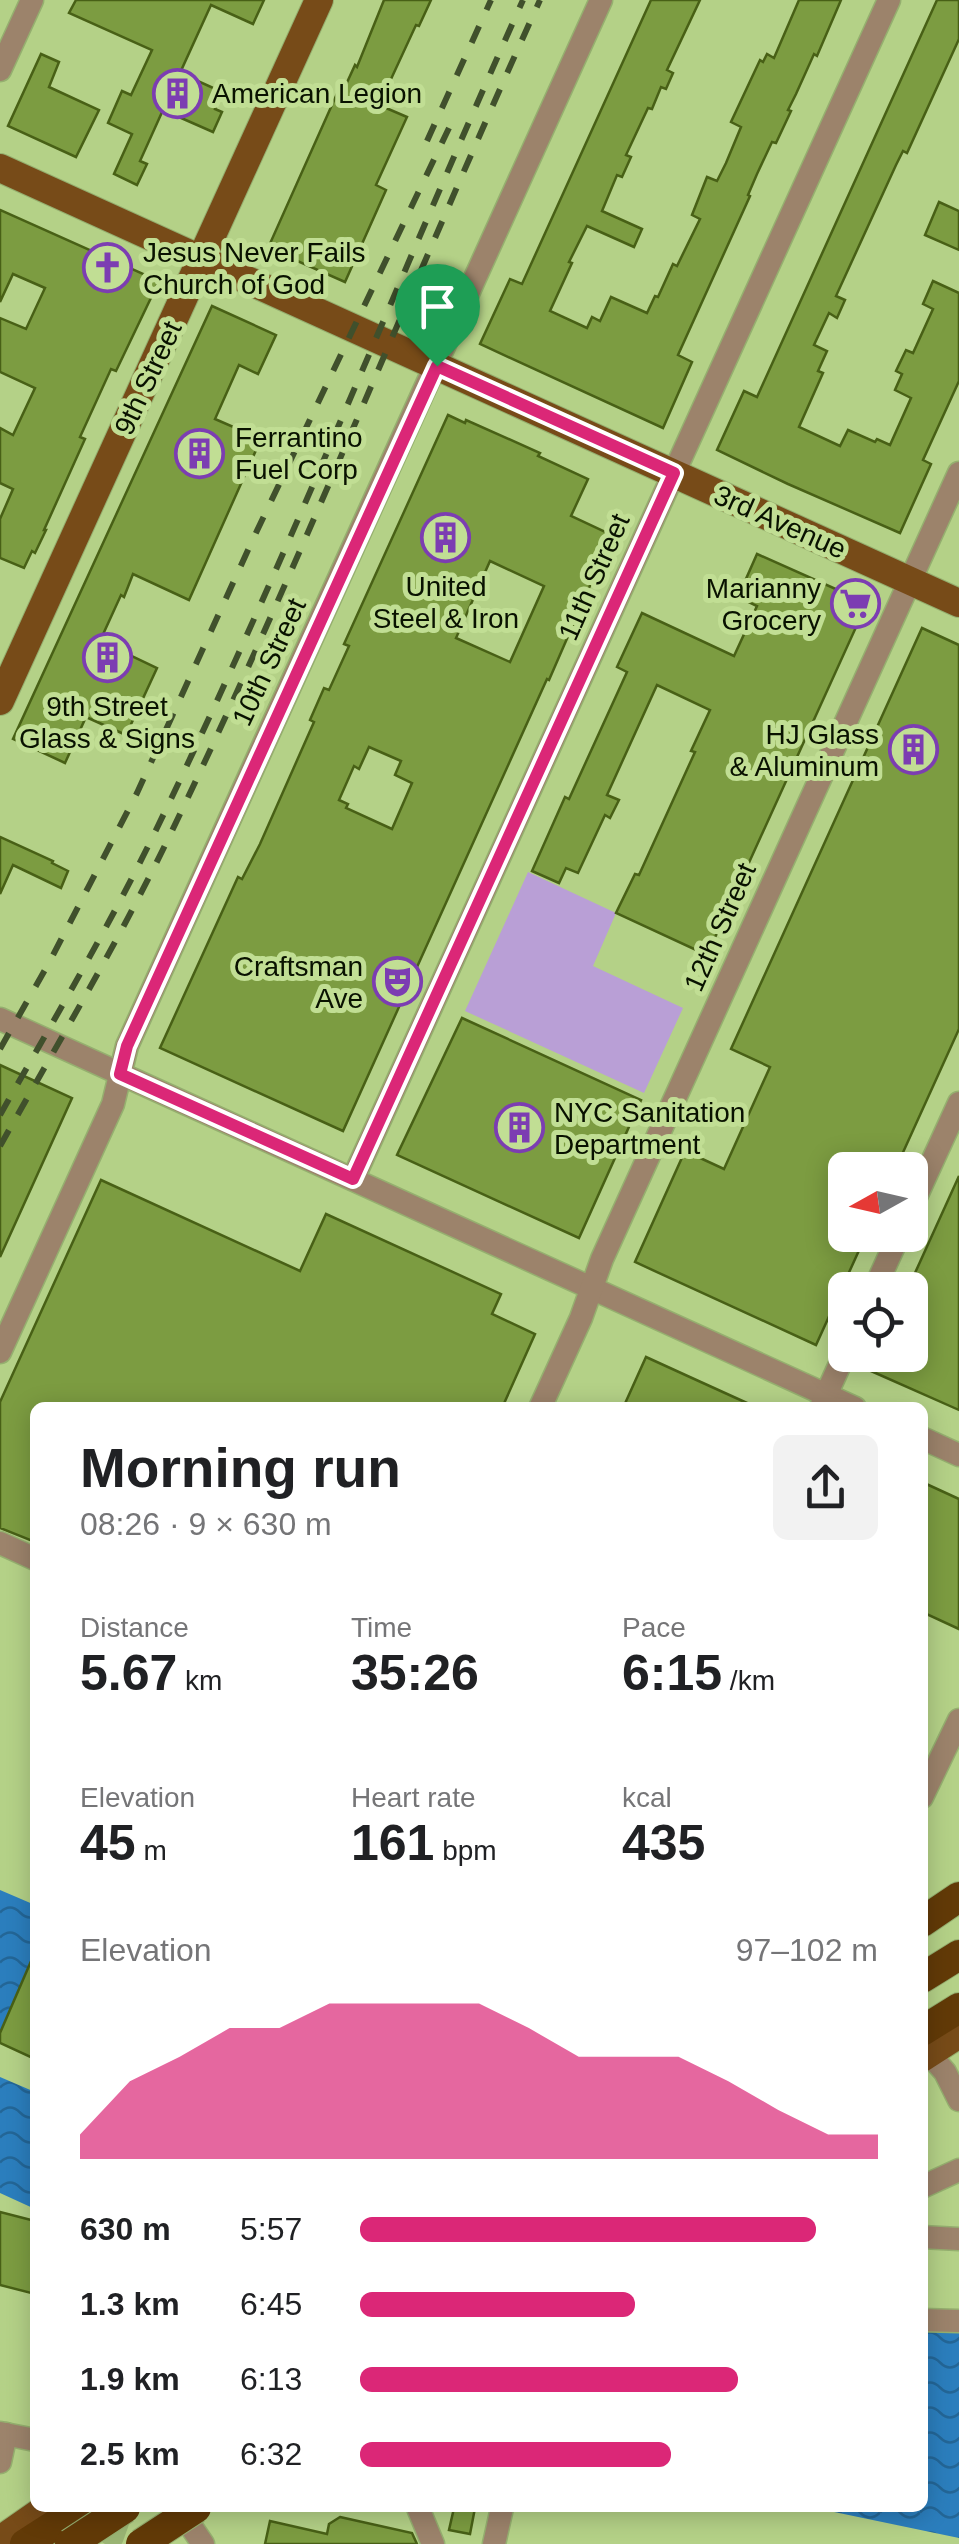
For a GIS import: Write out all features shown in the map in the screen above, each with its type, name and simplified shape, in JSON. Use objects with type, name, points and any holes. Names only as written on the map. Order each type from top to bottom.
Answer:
[{"type":"highway","points":[[928,1918],[959,1896]]},
{"type":"highway","points":[[928,1940],[959,1920]]},
{"type":"highway","points":[[928,1974],[959,1955]]},
{"type":"highway","points":[[928,2043],[959,2008]]},
{"type":"highway","points":[[26,2544],[75,2512]]},
{"type":"highway","points":[[70,2544],[119,2512]]},
{"type":"highway","points":[[141,2544],[197,2525]]},
{"type":"main road","name":"9th Street","points":[[0,701],[319,0]]},
{"type":"main road","name":"3rd Avenue","points":[[0,168],[959,603]]},
{"type":"main road","points":[[928,1910],[959,1889]]},
{"type":"main road","points":[[928,2046],[959,2034]]},
{"type":"main road","points":[[0,2540],[40,2512]]},
{"type":"main road","points":[[160,2544],[197,2525]]},
{"type":"street","points":[[0,70],[32,0]]},
{"type":"street","name":"10th Street","points":[[0,1352],[113,1104],[127,1046],[601,0]]},
{"type":"street","name":"11th Street","points":[[353,1179],[889,0]]},
{"type":"street","name":"12th Street","points":[[543,1402],[581,1318],[602,1259],[959,473]]},
{"type":"street","points":[[0,1018],[592,1288],[823,1401],[836,1372]]},
{"type":"street","points":[[928,1171],[959,1103]]},
{"type":"street","points":[[928,1441],[959,1455]]},
{"type":"street","points":[[0,1543],[30,1557]]},
{"type":"street","points":[[928,1785],[959,1720]]},
{"type":"street","points":[[928,2052],[945,2072],[959,2100]]},
{"type":"street","points":[[928,2184],[959,2170]]},
{"type":"street","points":[[928,2237],[959,2238]]},
{"type":"street","points":[[928,2320],[959,2321]]},
{"type":"street","points":[[0,2462],[3,2433],[30,2439]]},
{"type":"street","points":[[420,2512],[433,2544]]},
{"type":"street","points":[[494,2544],[501,2512]]},
{"type":"shaded area","points":[[528,872],[616,913],[593,966],[683,1008],[644,1093],[465,1011]]},
{"type":"water","points":[[0,1890],[30,1903],[30,1964],[0,2033]]},
{"type":"water","points":[[0,2077],[30,2090],[30,2207],[0,2193]]},
{"type":"water","points":[[928,2330],[959,2331],[959,2538],[834,2512],[928,2512]]},
{"type":"building","points":[[76,0],[264,0],[253,24],[211,5],[180,73],[222,92],[215,109],[222,112],[213,132],[163,110],[140,161],[147,164],[137,185],[114,174],[132,134],[108,123],[122,91],[131,95],[152,50],[69,13]]},
{"type":"building","points":[[384,0],[431,0],[379,105],[407,117],[376,185],[386,190],[345,282],[268,248],[340,87],[344,89],[357,67]]},
{"type":"building","points":[[651,0],[700,0],[667,70],[673,73],[666,89],[661,87],[652,109],[648,108],[626,155],[631,157],[622,177],[617,175],[602,211],[642,229],[634,247],[587,226],[550,311],[587,328],[592,317],[600,321],[611,297],[647,313],[673,264],[677,266],[700,219],[692,215],[707,177],[717,181],[726,163],[741,127],[731,122],[760,60],[763,62],[767,54],[774,58],[799,0],[841,0],[776,143],[772,142],[757,174],[678,355],[692,362],[663,428],[480,344],[510,279],[522,284]]},
{"type":"building","points":[[937,0],[959,0],[959,39],[836,296],[845,300],[837,318],[829,313],[814,345],[827,351],[818,371],[823,373],[799,427],[840,446],[848,430],[890,445],[911,398],[895,390],[902,374],[896,371],[906,350],[913,353],[933,309],[923,304],[933,281],[959,293],[959,381],[923,460],[931,464],[900,533],[717,450],[744,391],[757,397]]},
{"type":"building","points":[[41,54],[59,62],[49,87],[99,110],[76,157],[8,126]]},
{"type":"building","points":[[939,202],[959,211],[959,250],[925,235]]},
{"type":"building","points":[[0,210],[159,281],[116,371],[111,369],[80,437],[85,439],[46,530],[24,568],[0,558],[0,519],[13,489],[0,483],[0,428],[13,435],[35,388],[0,372],[0,318],[26,329],[45,288],[13,274],[0,302]]},
{"type":"building","points":[[212,306],[276,335],[258,374],[239,365],[215,419],[261,439],[189,600],[133,574],[100,641],[157,668],[126,735],[86,717],[65,763],[13,739]]},
{"type":"building","points":[[448,415],[540,453],[538,456],[588,479],[571,516],[612,535],[343,1131],[160,1048],[238,877],[242,879],[260,844],[314,722],[310,720],[324,688],[329,690],[349,646],[344,644]],"holes":[[[490,561],[544,586],[510,662],[456,638]],[[369,747],[401,761],[395,775],[412,783],[392,829],[346,808],[348,804],[339,800],[354,766],[359,769]]]},
{"type":"building","points":[[757,554],[867,603],[707,955],[616,913],[635,874],[639,875],[710,710],[657,685],[607,795],[619,800],[610,818],[605,815],[578,873],[566,868],[559,883],[532,871],[627,672],[617,667],[642,613],[734,656],[757,606],[738,597]]},
{"type":"building","points":[[922,628],[959,645],[959,1029],[903,1152],[828,1152],[828,1252],[858,1252],[849,1272],[828,1272],[828,1319],[816,1345],[635,1262],[685,1151],[724,1169],[770,1067],[731,1049]]},
{"type":"building","points":[[0,837],[68,871],[61,888],[13,865],[0,894]]},
{"type":"building","name":"NYC Sanitation Department","points":[[462,1018],[641,1100],[579,1238],[397,1155]]},
{"type":"building","points":[[0,1065],[72,1098],[0,1257]]},
{"type":"building","points":[[959,1176],[959,1410],[873,1372],[928,1372],[928,1272],[915,1272],[928,1252]]},
{"type":"building","points":[[101,1180],[300,1271],[326,1214],[501,1294],[492,1314],[535,1334],[505,1402],[30,1402],[30,1540],[0,1528],[0,1402]]},
{"type":"building","points":[[646,1357],[745,1402],[626,1402]]},
{"type":"building","points":[[928,1485],[959,1499],[959,1629],[928,1615]]},
{"type":"building","points":[[30,1964],[30,2057],[0,2043],[0,2033]]},
{"type":"building","points":[[0,2212],[30,2220],[30,2293],[0,2285]]},
{"type":"building","points":[[453,2512],[474,2512],[470,2534],[449,2530]]},
{"type":"building","points":[[340,2517],[412,2533],[417,2544],[265,2544],[270,2521],[327,2534],[329,2524]]},
{"type":"tunnel","points":[[105,2544],[119,2512]]},
{"type":"railway","points":[[427,141],[491,0]]},
{"type":"railway","points":[[0,1115],[119,902],[205,728],[523,0]]},
{"type":"railway","points":[[0,1146],[130,914],[219,732],[540,0]]},
{"type":"railway","points":[[0,1049],[137,793],[449,128]]},
{"type":"place","name":"American Legion","points":[[177,93]]},
{"type":"place","name":"Jesus Never Fails Church of God","points":[[108,268]]},
{"type":"place","name":"Ferrantino Fuel Corp","points":[[200,453]]},
{"type":"place","name":"United Steel & Iron","points":[[446,538]]},
{"type":"place","name":"Marianny Grocery","points":[[856,604]]},
{"type":"place","name":"9th Street Glass & Signs","points":[[107,658]]},
{"type":"place","name":"HJ Glass & Aluminum","points":[[914,750]]},
{"type":"place","name":"Craftsman Ave","points":[[398,982]]},
{"type":"place","name":"NYC Sanitation Department","points":[[519,1128]]},
{"type":"route","points":[[437,366],[674,473],[353,1179],[120,1074],[127,1046],[437,366]]}]
